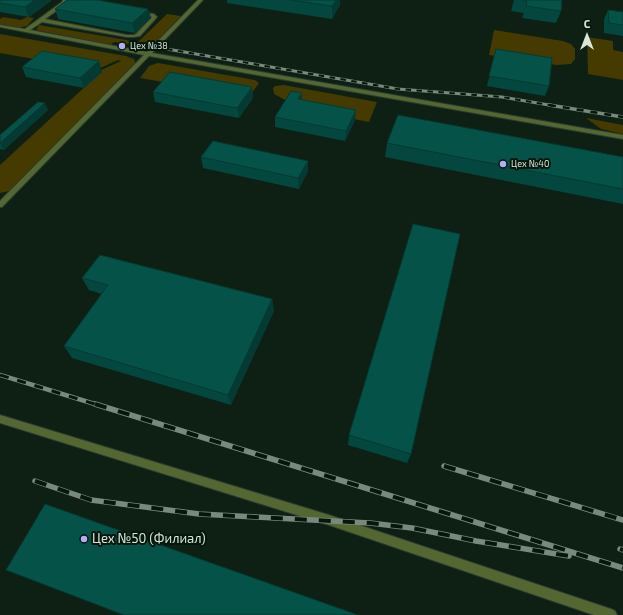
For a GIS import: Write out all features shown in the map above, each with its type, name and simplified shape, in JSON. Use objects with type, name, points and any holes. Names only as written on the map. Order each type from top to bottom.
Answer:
[{"type":"lane","points":[[26,31],[64,3],[65,0]]},
{"type":"lane","points":[[0,205],[201,0]]},
{"type":"lane","points":[[41,20],[134,36],[138,35],[155,18],[152,15],[138,13]]},
{"type":"lane","points":[[0,26],[149,54],[623,137]]},
{"type":"lane","points":[[0,418],[329,520],[611,615]]},
{"type":"shaded area","points":[[167,14],[181,16],[154,44],[141,49],[130,49],[134,45],[114,42],[110,45],[36,30],[39,25],[138,42]]},
{"type":"shaded area","points":[[3,17],[21,20],[27,17],[34,18],[27,26],[17,28],[0,25],[0,19]]},
{"type":"shaded area","points":[[494,30],[563,41],[571,44],[575,49],[575,59],[571,64],[557,65],[489,55]]},
{"type":"shaded area","points":[[0,34],[126,56],[134,59],[135,65],[14,190],[0,193],[0,165],[101,72],[99,71],[121,61],[118,60],[96,70],[0,53]]},
{"type":"shaded area","points":[[587,37],[613,41],[613,50],[623,52],[623,80],[588,74]]},
{"type":"shaded area","points":[[158,63],[255,80],[259,83],[249,97],[140,78],[149,66]]},
{"type":"shaded area","points":[[284,85],[377,102],[369,122],[302,109],[274,94],[273,88],[275,86]]},
{"type":"shaded area","points":[[586,118],[623,125],[623,134],[601,129]]},
{"type":"building","points":[[0,0],[35,0],[25,7],[0,3]]},
{"type":"building","points":[[67,0],[97,0],[148,9],[132,23],[55,9]]},
{"type":"building","points":[[290,0],[336,0],[332,6]]},
{"type":"building","points":[[522,0],[562,0],[561,11],[526,6],[527,1]]},
{"type":"building","points":[[608,10],[623,12],[623,25],[609,23]]},
{"type":"building","points":[[496,49],[552,58],[549,86],[489,76]]},
{"type":"building","points":[[42,51],[99,61],[80,78],[22,67]]},
{"type":"building","points":[[170,72],[252,87],[237,108],[153,92]]},
{"type":"building","points":[[291,91],[302,93],[298,99],[356,110],[346,131],[275,117]]},
{"type":"building","points":[[38,102],[45,103],[0,143],[0,135]]},
{"type":"building","points":[[398,115],[623,157],[623,189],[387,143]]},
{"type":"building","points":[[213,141],[308,161],[298,178],[201,157]]},
{"type":"building","points":[[413,224],[460,234],[411,454],[349,435]]},
{"type":"building","points":[[100,255],[272,299],[228,395],[64,346],[108,285],[82,278]]},
{"type":"building","name":"Цех №50 (Филиал)","points":[[45,504],[358,615],[124,615],[6,570]]},
{"type":"railway","points":[[167,49],[398,89],[502,97],[551,105]]},
{"type":"railway","points":[[551,105],[623,117]]},
{"type":"railway","points":[[0,375],[98,405]]},
{"type":"railway","points":[[95,404],[623,568]]},
{"type":"railway","points":[[444,466],[623,520]]},
{"type":"railway","points":[[35,481],[91,500],[199,514],[370,523],[412,528],[476,541],[569,556]]},
{"type":"place","name":"Цех №38","points":[[122,46]]},
{"type":"place","name":"Цех №40","points":[[503,164]]},
{"type":"place","name":"Цех №50 (Филиал)","points":[[84,539]]}]
